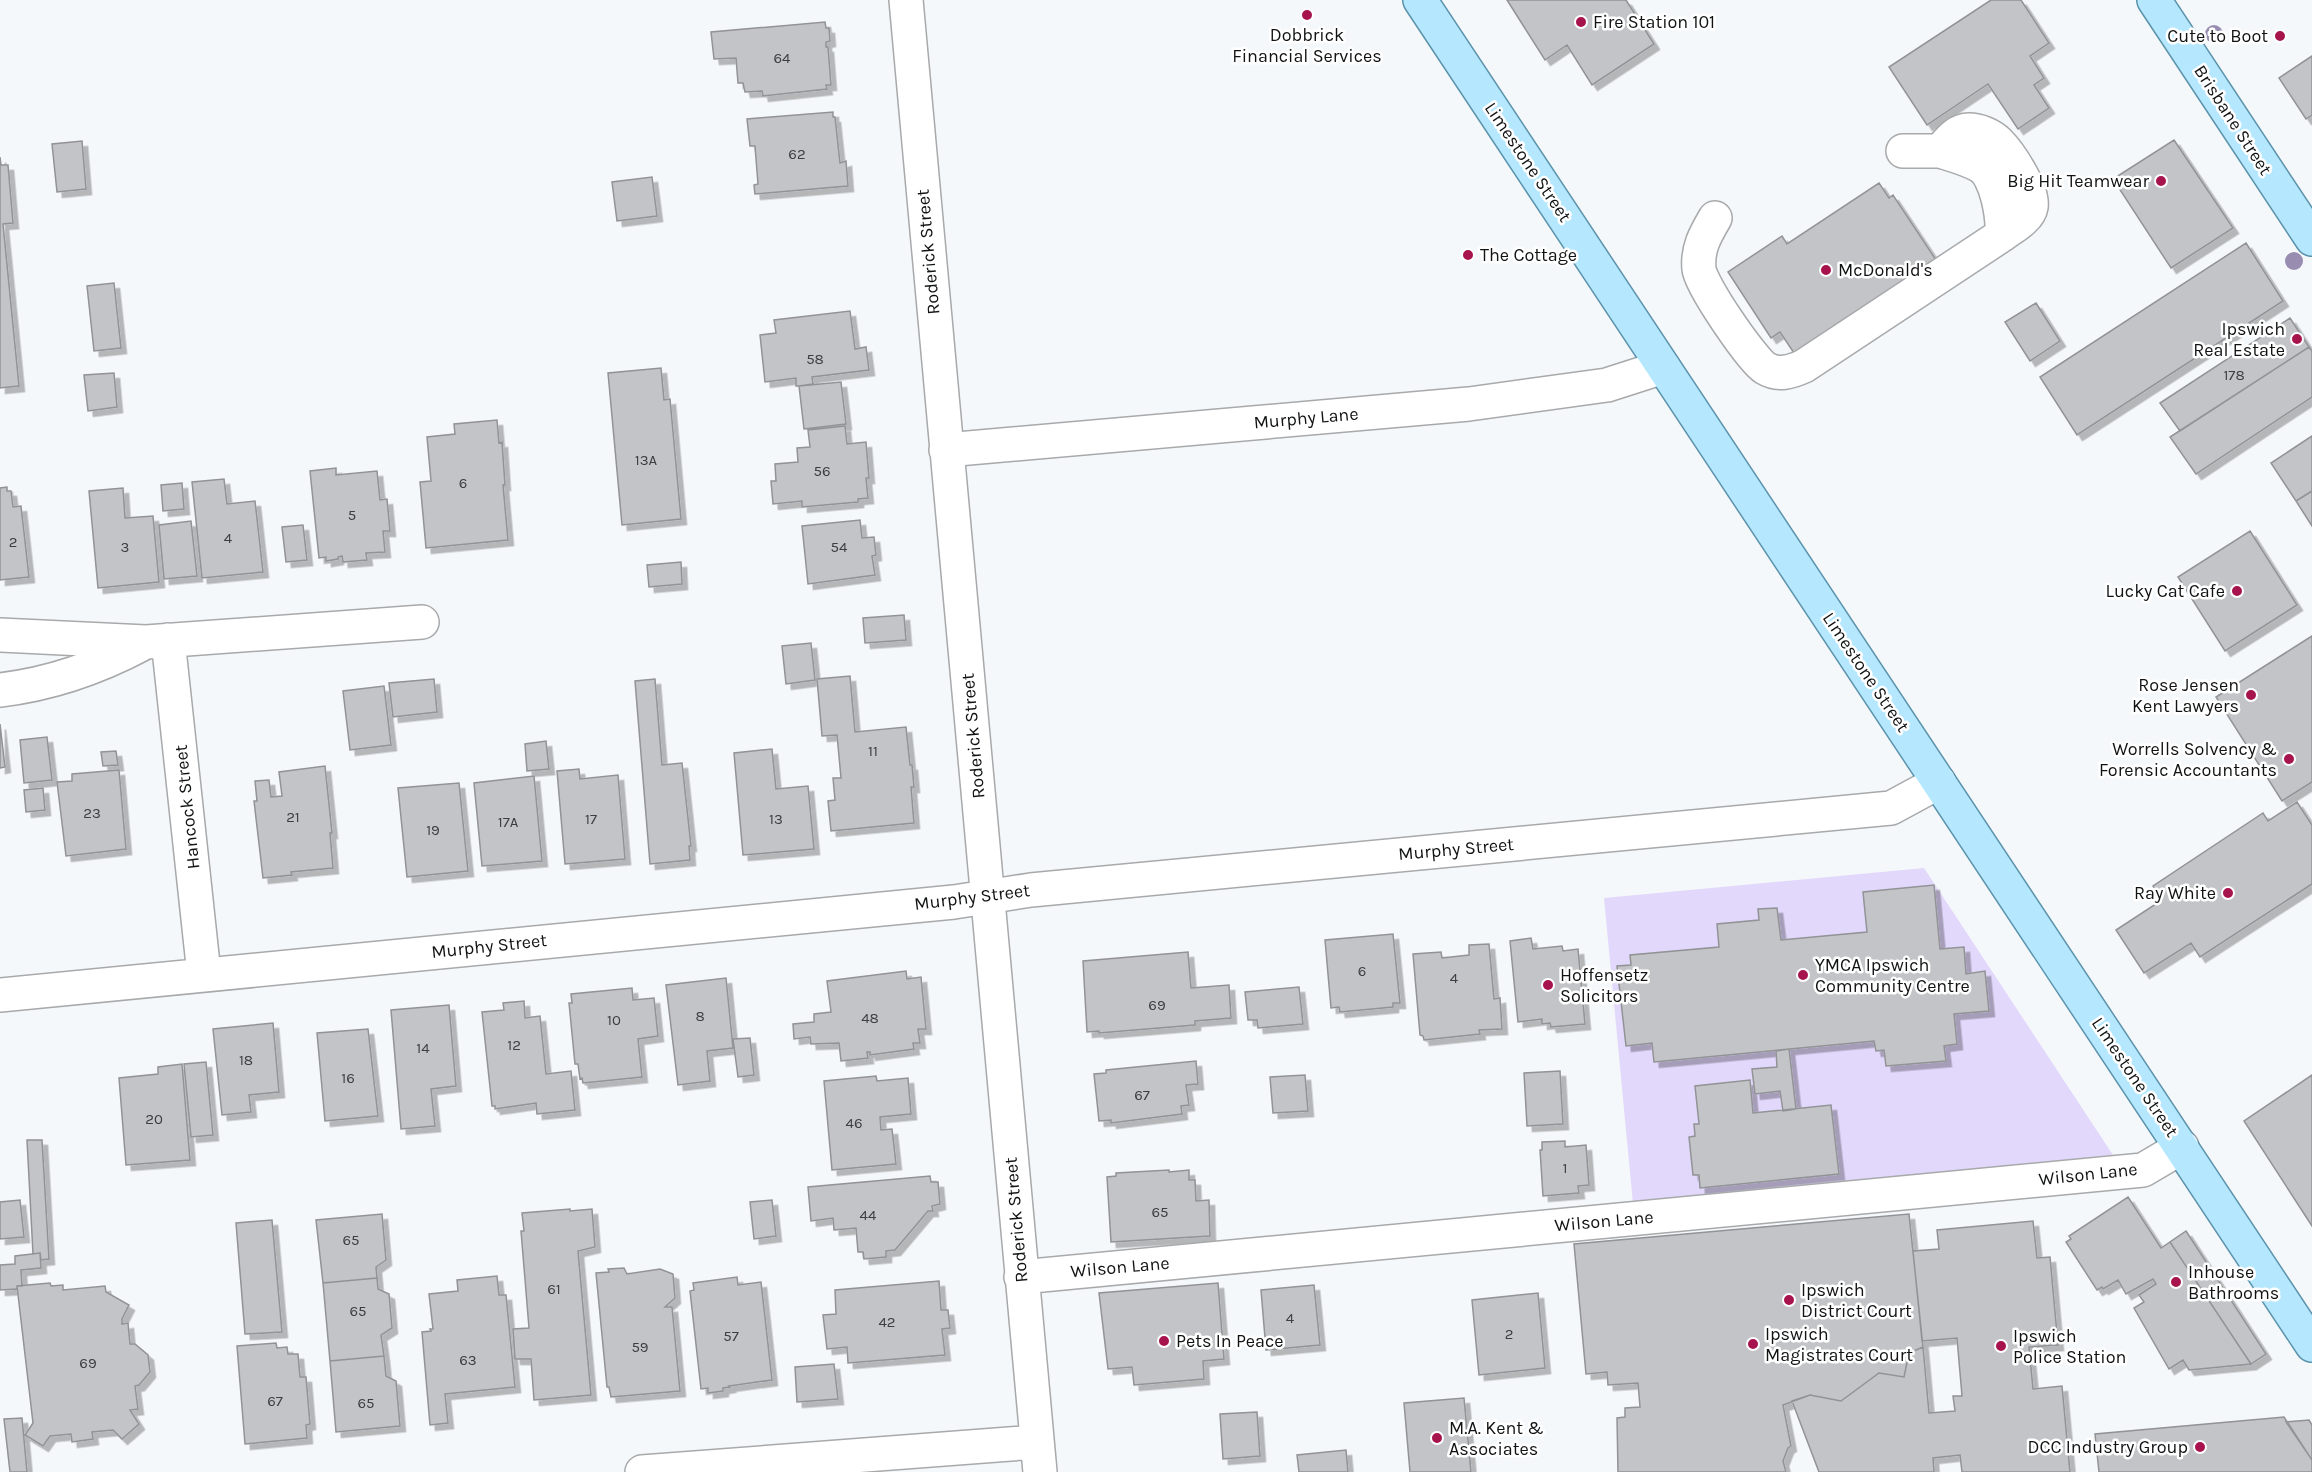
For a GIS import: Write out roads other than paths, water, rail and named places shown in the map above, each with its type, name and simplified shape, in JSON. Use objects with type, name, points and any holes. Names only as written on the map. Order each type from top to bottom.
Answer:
[{"type":"main road","name":"Limestone Street","points":[[1420,0],[2312,1345]]},
{"type":"main road","name":"Brisbane Street","points":[[2154,0],[2312,239]]},
{"type":"street","name":"Roderick Street","points":[[906,0],[1038,1457]]},
{"type":"street","points":[[1715,218],[1703,238],[1698,253],[1699,273],[1754,358],[1765,368],[1780,373],[1792,371],[1804,366],[2002,235],[2024,219],[2031,209],[2031,196],[2025,181],[1998,142],[1982,132],[1967,130],[1953,136],[1940,150],[1903,151]]},
{"type":"street","name":"Murphy Lane","points":[[946,450],[1469,404],[1607,385],[1664,367]]},
{"type":"street","points":[[0,635],[157,641],[422,622]]},
{"type":"street","points":[[0,690],[66,677],[157,641]]},
{"type":"street","name":"Hancock Street","points":[[157,641],[204,974]]},
{"type":"street","name":"Murphy Street","points":[[0,995],[988,897],[1030,890],[1891,807],[1939,782]]},
{"type":"street","name":"Wilson Lane","points":[[1021,1277],[2143,1170],[2182,1147]]},
{"type":"street","points":[[642,1472],[1038,1457]]},
{"type":"place","name":"Dobbrick Financial Services","points":[[1307,15]]},
{"type":"place","name":"Fire Station 101","points":[[1581,22]]},
{"type":"place","name":"Cute to Boot","points":[[2280,36]]},
{"type":"place","name":"Big Hit Teamwear","points":[[2161,181]]},
{"type":"place","name":"The Cottage","points":[[1468,255]]},
{"type":"place","name":"McDonald's","points":[[1826,270]]},
{"type":"place","name":"Ipswich Real Estate","points":[[2297,339]]},
{"type":"place","name":"Lucky Cat Cafe","points":[[2237,591]]},
{"type":"place","name":"Rose Jensen Kent Lawyers","points":[[2251,695]]},
{"type":"place","name":"Worrells Solvency & Forensic Accountants","points":[[2289,759]]},
{"type":"place","name":"Ray White","points":[[2228,893]]},
{"type":"place","name":"YMCA Ipswich Community Centre","points":[[1803,975]]},
{"type":"place","name":"Hoffensetz Solicitors","points":[[1548,985]]},
{"type":"place","name":"Inhouse Bathrooms","points":[[2176,1282]]},
{"type":"place","name":"Ipswich District Court","points":[[1789,1300]]},
{"type":"place","name":"Pets In Peace","points":[[1164,1341]]},
{"type":"place","name":"Ipswich Magistrates Court","points":[[1753,1344]]},
{"type":"place","name":"Ipswich Police Station","points":[[2001,1346]]},
{"type":"place","name":"M.A. Kent & Associates","points":[[1437,1438]]},
{"type":"place","name":"DCC Industry Group","points":[[2200,1447]]}]
